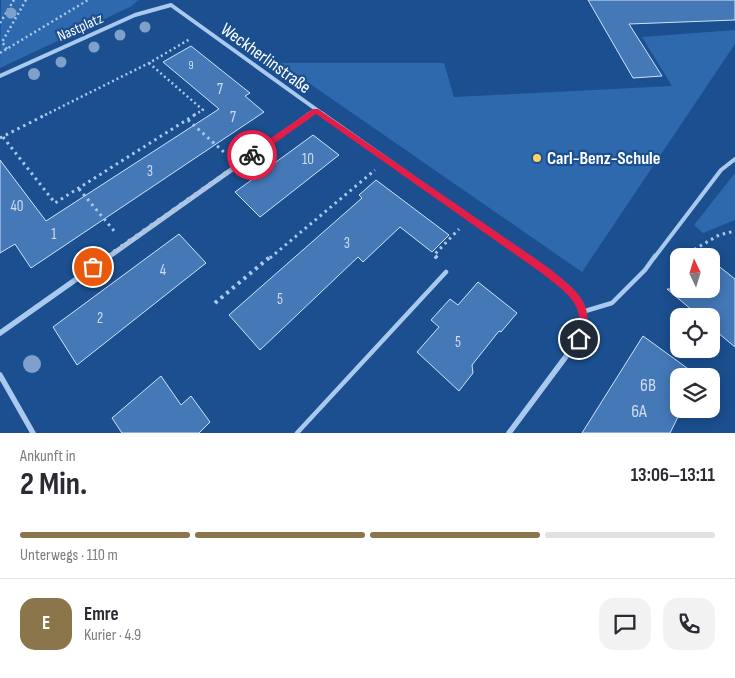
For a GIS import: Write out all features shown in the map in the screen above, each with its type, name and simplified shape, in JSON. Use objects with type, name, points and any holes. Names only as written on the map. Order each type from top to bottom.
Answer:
[{"type":"street","name":"Weckherlinstraße","points":[[171,5],[316,110],[546,271],[576,296],[582,312]]},
{"type":"street","name":"Nastplatz","points":[[0,76],[135,15],[171,5]]},
{"type":"street","points":[[0,332],[316,110]]},
{"type":"street","points":[[508,433],[579,339],[584,323],[582,312]]},
{"type":"street","points":[[0,375],[33,433]]},
{"type":"lane","points":[[582,312],[612,303],[645,270],[721,170],[735,159]]},
{"type":"lane","points":[[297,433],[446,272]]},
{"type":"path","points":[[0,23],[14,0]]},
{"type":"path","points":[[7,49],[2,42],[26,0]]},
{"type":"path","points":[[0,53],[88,0]]},
{"type":"path","points":[[148,63],[203,110],[55,203],[2,138],[148,63],[205,30]]},
{"type":"path","points":[[188,120],[238,165]]},
{"type":"path","points":[[215,303],[387,160]]},
{"type":"path","points":[[79,188],[125,244]]},
{"type":"path","points":[[446,272],[434,255],[470,218]]},
{"type":"path","points":[[697,248],[719,235],[735,231]]},
{"type":"shaded area","points":[[1,0],[139,0],[130,7],[0,68]]},
{"type":"shaded area","points":[[735,30],[735,44],[582,272],[280,63],[444,63],[454,97],[672,86],[642,37]]},
{"type":"shaded area","points":[[735,173],[735,220],[703,233],[694,225]]},
{"type":"building","points":[[588,0],[735,0],[735,20],[629,24],[662,76],[633,78]]},
{"type":"building","points":[[191,46],[250,93],[245,96],[264,112],[31,268],[15,244],[0,253],[0,160],[46,221],[219,109],[163,62]]},
{"type":"building","points":[[313,135],[339,155],[260,217],[235,192]]},
{"type":"building","points":[[376,180],[449,235],[432,252],[400,227],[363,262],[358,257],[260,350],[229,315],[362,198],[359,195]]},
{"type":"building","points":[[179,234],[206,263],[77,365],[53,327]]},
{"type":"building","points":[[720,267],[735,279],[735,347],[720,334],[720,308],[690,308],[678,298],[720,298]]},
{"type":"building","points":[[478,282],[517,313],[501,332],[499,331],[472,365],[473,373],[459,391],[417,352],[439,327],[431,320],[450,299],[458,305]]},
{"type":"building","points":[[643,336],[670,356],[670,358],[673,358],[687,368],[670,368],[670,418],[678,418],[670,433],[582,433]]},
{"type":"building","points":[[161,376],[181,405],[191,396],[210,422],[199,433],[122,433],[112,418]]},
{"type":"way so far","points":[[93,267],[252,155]]},
{"type":"place","name":"Carl-Benz-Schule","points":[[537,158]]},
{"type":"route","points":[[252,155],[316,110],[546,271],[576,296],[584,323],[579,339]]}]
